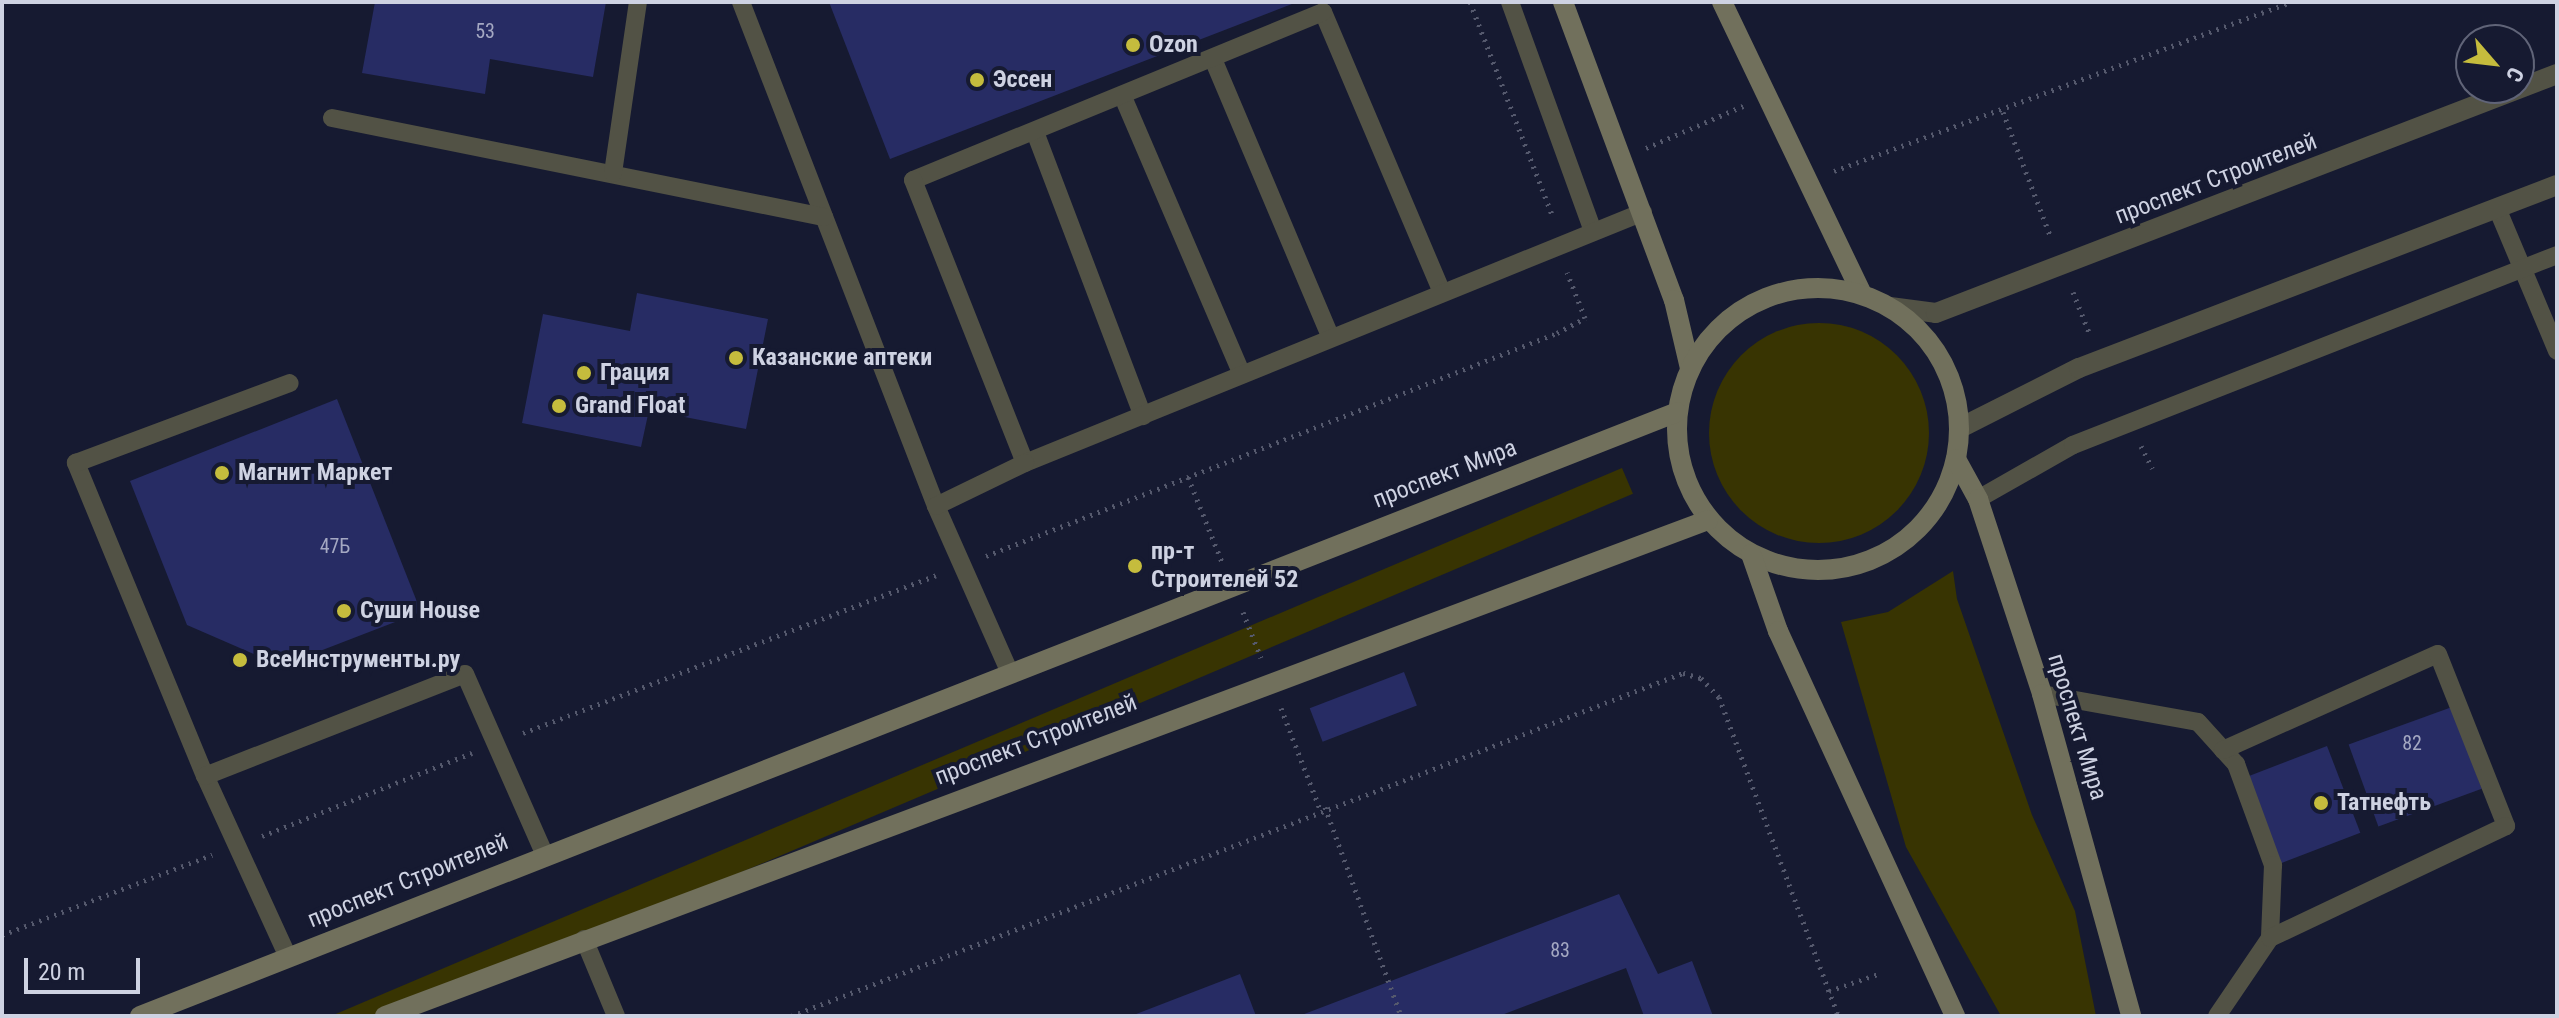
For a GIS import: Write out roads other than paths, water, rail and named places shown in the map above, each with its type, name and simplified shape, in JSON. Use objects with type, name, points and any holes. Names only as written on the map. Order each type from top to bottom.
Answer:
[{"type":"main road","points":[[1563,2],[1643,212],[1690,368]]},
{"type":"main road","points":[[1722,2],[1764,97],[1862,294]]},
{"type":"main road","points":[[1822,288],[1862,294],[1890,307],[1941,359],[1960,428],[1956,459],[1929,518],[1878,558],[1814,571],[1751,554],[1708,520],[1682,469],[1677,412],[1690,368],[1712,335],[1756,303],[1822,288]]},
{"type":"main road","name":"проспект Мира","points":[[1231,584],[1677,412]]},
{"type":"main road","name":"проспект Мира","points":[[1956,459],[1978,499],[2042,694],[2131,1016]]},
{"type":"main road","name":"проспект Строителей","points":[[385,1016],[1270,680],[1708,520]]},
{"type":"main road","points":[[1751,554],[1778,631],[1955,1016]]},
{"type":"main road","name":"проспект Строителей","points":[[140,1016],[1231,584]]},
{"type":"street","name":"проспект Строителей","points":[[1890,307],[1936,313],[2557,74]]},
{"type":"street","points":[[1960,428],[2089,364],[2557,185]]},
{"type":"lane","points":[[613,173],[638,2]]},
{"type":"lane","points":[[741,2],[936,506],[1009,671]]},
{"type":"lane","points":[[1510,2],[1577,176],[1593,231]]},
{"type":"lane","points":[[1025,463],[913,180],[1123,97],[1323,12],[1441,290]]},
{"type":"lane","points":[[1213,59],[1331,338]]},
{"type":"lane","points":[[1123,97],[1242,375]]},
{"type":"lane","points":[[332,118],[824,217]]},
{"type":"lane","points":[[1035,132],[1143,416]]},
{"type":"lane","points":[[2497,208],[2557,351]]},
{"type":"lane","points":[[936,506],[1025,463],[1441,290],[1643,212]]},
{"type":"lane","points":[[1978,499],[2073,445],[2557,255]]},
{"type":"lane","points":[[288,957],[205,776],[76,463],[290,383]]},
{"type":"lane","points":[[2217,1016],[2270,938],[2506,826],[2438,654],[2223,750]]},
{"type":"lane","points":[[205,776],[465,674],[545,855]]},
{"type":"lane","points":[[2042,694],[2198,722],[2236,764],[2273,865],[2270,938]]},
{"type":"lane","points":[[584,939],[616,1016]]},
{"type":"place","name":"Ozon","points":[[1133,45]]},
{"type":"place","name":"Эссен","points":[[977,80]]},
{"type":"place","name":"Казанские аптеки","points":[[736,358]]},
{"type":"place","name":"Грация","points":[[584,373]]},
{"type":"place","name":"Grand Float","points":[[559,406]]},
{"type":"place","name":"Магнит Маркет","points":[[222,473]]},
{"type":"place","name":"пр-т Строителей 52","points":[[1135,566]]},
{"type":"place","name":"Суши House","points":[[344,611]]},
{"type":"place","name":"ВсеИнструменты.ру","points":[[240,660]]},
{"type":"place","name":"Татнефть","points":[[2321,803]]}]
